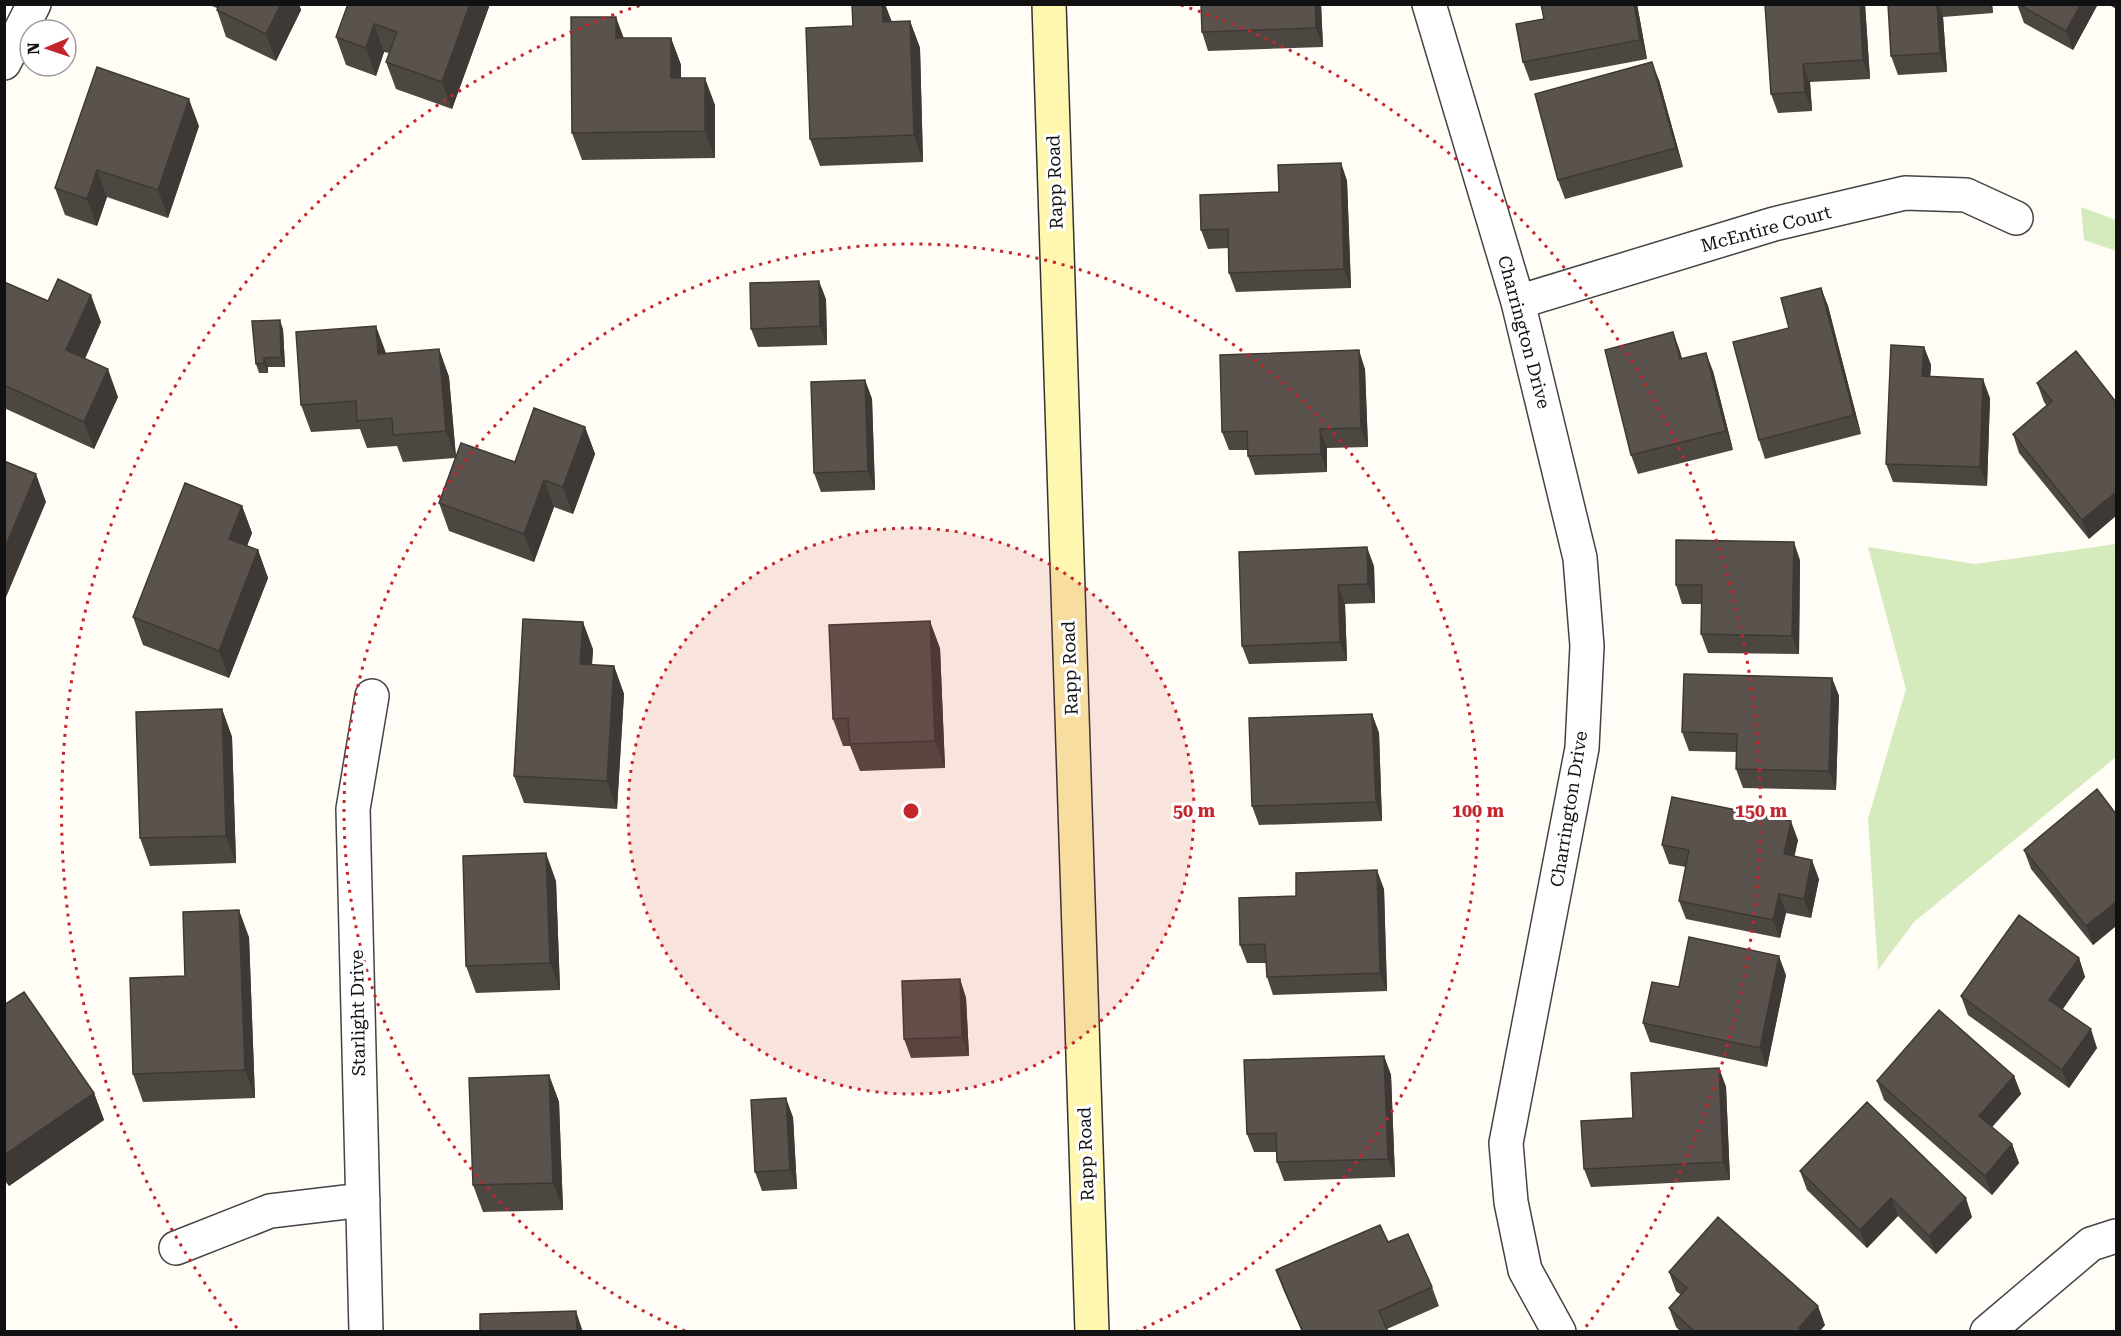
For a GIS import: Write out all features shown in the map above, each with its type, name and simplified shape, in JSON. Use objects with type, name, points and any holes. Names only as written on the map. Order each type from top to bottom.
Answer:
[{"type":"street","points":[[4,63],[34,4]]},
{"type":"street","name":"Rapp Road","points":[[1049,4],[1092,1332]]},
{"type":"street","name":"Charrington Drive","points":[[1429,4],[1518,302],[1580,558],[1587,646],[1582,748],[1562,863],[1506,1143],[1511,1202],[1525,1270],[1559,1332]]},
{"type":"street","name":"McEntire Court","points":[[1518,302],[1774,224],[1905,193],[1966,195],[2016,218]]},
{"type":"street","name":"Starlight Drive","points":[[366,1332],[354,809],[372,696]]},
{"type":"street","points":[[176,1248],[270,1211],[363,1200]]},
{"type":"street","points":[[1987,1332],[2091,1244],[2116,1236]]},
{"type":"green space","points":[[2081,207],[2116,220],[2116,251],[2084,240]]},
{"type":"green space","points":[[2116,544],[2116,757],[1914,922],[1878,970],[1868,819],[1906,689],[1868,547],[1975,564]]},
{"type":"building","points":[[219,4],[281,4],[266,34],[217,10]]},
{"type":"building","points":[[348,4],[470,4],[442,82],[386,62],[397,32],[374,24],[366,48],[336,37]]},
{"type":"building","points":[[852,4],[882,4],[883,22],[910,21],[914,135],[810,139],[806,28],[853,26]]},
{"type":"building","points":[[1201,4],[1315,4],[1316,28],[1202,32]]},
{"type":"building","points":[[1541,4],[1634,4],[1640,40],[1523,62],[1516,24],[1544,19]]},
{"type":"building","points":[[1765,4],[1860,4],[1863,60],[1803,64],[1805,92],[1771,94]]},
{"type":"building","points":[[1888,4],[1937,4],[1940,53],[1891,56]]},
{"type":"building","points":[[2018,4],[2081,4],[2066,31]]},
{"type":"building","points":[[571,17],[616,17],[616,38],[671,38],[671,78],[705,78],[705,131],[572,133]]},
{"type":"building","points":[[1652,62],[1676,148],[1558,180],[1535,94]]},
{"type":"building","points":[[97,67],[189,99],[158,190],[97,170],[87,199],[55,188]]},
{"type":"building","points":[[1341,163],[1344,269],[1229,273],[1228,229],[1201,230],[1200,195],[1279,192],[1278,165]]},
{"type":"building","points":[[58,279],[91,295],[66,350],[108,369],[84,422],[4,385],[4,282],[48,301]]},
{"type":"building","points":[[819,281],[820,326],[751,329],[750,283]]},
{"type":"building","points":[[1821,288],[1854,415],[1759,440],[1733,342],[1789,328],[1781,298]]},
{"type":"building","points":[[280,320],[281,357],[264,358],[264,363],[256,364],[252,321]]},
{"type":"building","points":[[376,326],[378,354],[439,349],[446,431],[393,435],[392,418],[357,421],[356,401],[301,405],[296,332]]},
{"type":"building","points":[[1673,332],[1680,359],[1706,353],[1726,431],[1631,455],[1605,350]]},
{"type":"building","points":[[1891,345],[1924,347],[1922,376],[1983,379],[1980,467],[1886,464]]},
{"type":"building","points":[[1359,350],[1361,428],[1320,429],[1321,454],[1248,456],[1247,431],[1222,432],[1220,355]]},
{"type":"building","points":[[2076,351],[2116,402],[2116,492],[2082,520],[2013,434],[2052,401],[2037,383]]},
{"type":"building","points":[[865,380],[868,471],[814,473],[811,382]]},
{"type":"building","points":[[534,408],[585,427],[563,487],[544,480],[524,534],[439,503],[461,443],[515,462]]},
{"type":"building","points":[[4,461],[36,474],[4,550]]},
{"type":"building","points":[[185,483],[242,506],[229,539],[258,550],[219,651],[133,617]]},
{"type":"building","points":[[1676,540],[1794,542],[1792,636],[1701,634],[1702,585],[1676,585]]},
{"type":"building","points":[[1367,547],[1368,584],[1338,585],[1340,642],[1242,646],[1239,552]]},
{"type":"building","points":[[523,619],[583,622],[580,664],[614,666],[607,781],[514,776]]},
{"type":"building","points":[[930,621],[935,741],[850,744],[848,718],[833,719],[829,625]]},
{"type":"building","points":[[1684,674],[1832,678],[1829,771],[1736,769],[1737,734],[1682,732]]},
{"type":"building","points":[[222,709],[226,836],[140,838],[136,712]]},
{"type":"building","points":[[1372,714],[1376,802],[1252,806],[1249,718]]},
{"type":"building","points":[[2097,789],[2116,814],[2116,902],[2086,926],[2024,850]]},
{"type":"building","points":[[1672,797],[1791,821],[1784,854],[1812,860],[1804,899],[1779,894],[1773,920],[1679,901],[1689,850],[1662,845]]},
{"type":"building","points":[[546,853],[550,963],[466,966],[463,856]]},
{"type":"building","points":[[1377,870],[1380,973],[1267,977],[1265,944],[1240,945],[1239,898],[1296,896],[1296,873]]},
{"type":"building","points":[[239,910],[245,1070],[133,1074],[130,978],[185,976],[183,912]]},
{"type":"building","points":[[2019,915],[2079,958],[2049,1000],[2091,1029],[2062,1070],[1961,996]]},
{"type":"building","points":[[1689,937],[1779,956],[1760,1048],[1643,1023],[1652,982],[1679,987]]},
{"type":"building","points":[[960,979],[962,1037],[904,1039],[902,981]]},
{"type":"building","points":[[24,992],[94,1093],[4,1155],[4,1005]]},
{"type":"building","points":[[1939,1010],[2014,1076],[1979,1116],[2012,1144],[1985,1176],[1877,1081]]},
{"type":"building","points":[[1384,1056],[1388,1159],[1277,1162],[1276,1133],[1247,1134],[1244,1060]]},
{"type":"building","points":[[1719,1068],[1723,1162],[1584,1169],[1581,1121],[1633,1118],[1631,1073]]},
{"type":"building","points":[[549,1075],[553,1183],[473,1185],[469,1078]]},
{"type":"building","points":[[786,1098],[790,1170],[755,1172],[751,1100]]},
{"type":"building","points":[[1867,1102],[1966,1198],[1929,1236],[1891,1198],[1860,1230],[1800,1171]]},
{"type":"building","points":[[1718,1217],[1818,1306],[1799,1328],[1803,1332],[1695,1332],[1669,1308],[1687,1288],[1669,1272]]},
{"type":"building","points":[[1380,1225],[1388,1242],[1408,1234],[1432,1287],[1379,1311],[1388,1332],[1303,1332],[1276,1270]]},
{"type":"building","points":[[576,1311],[577,1332],[480,1332],[480,1314]]}]
